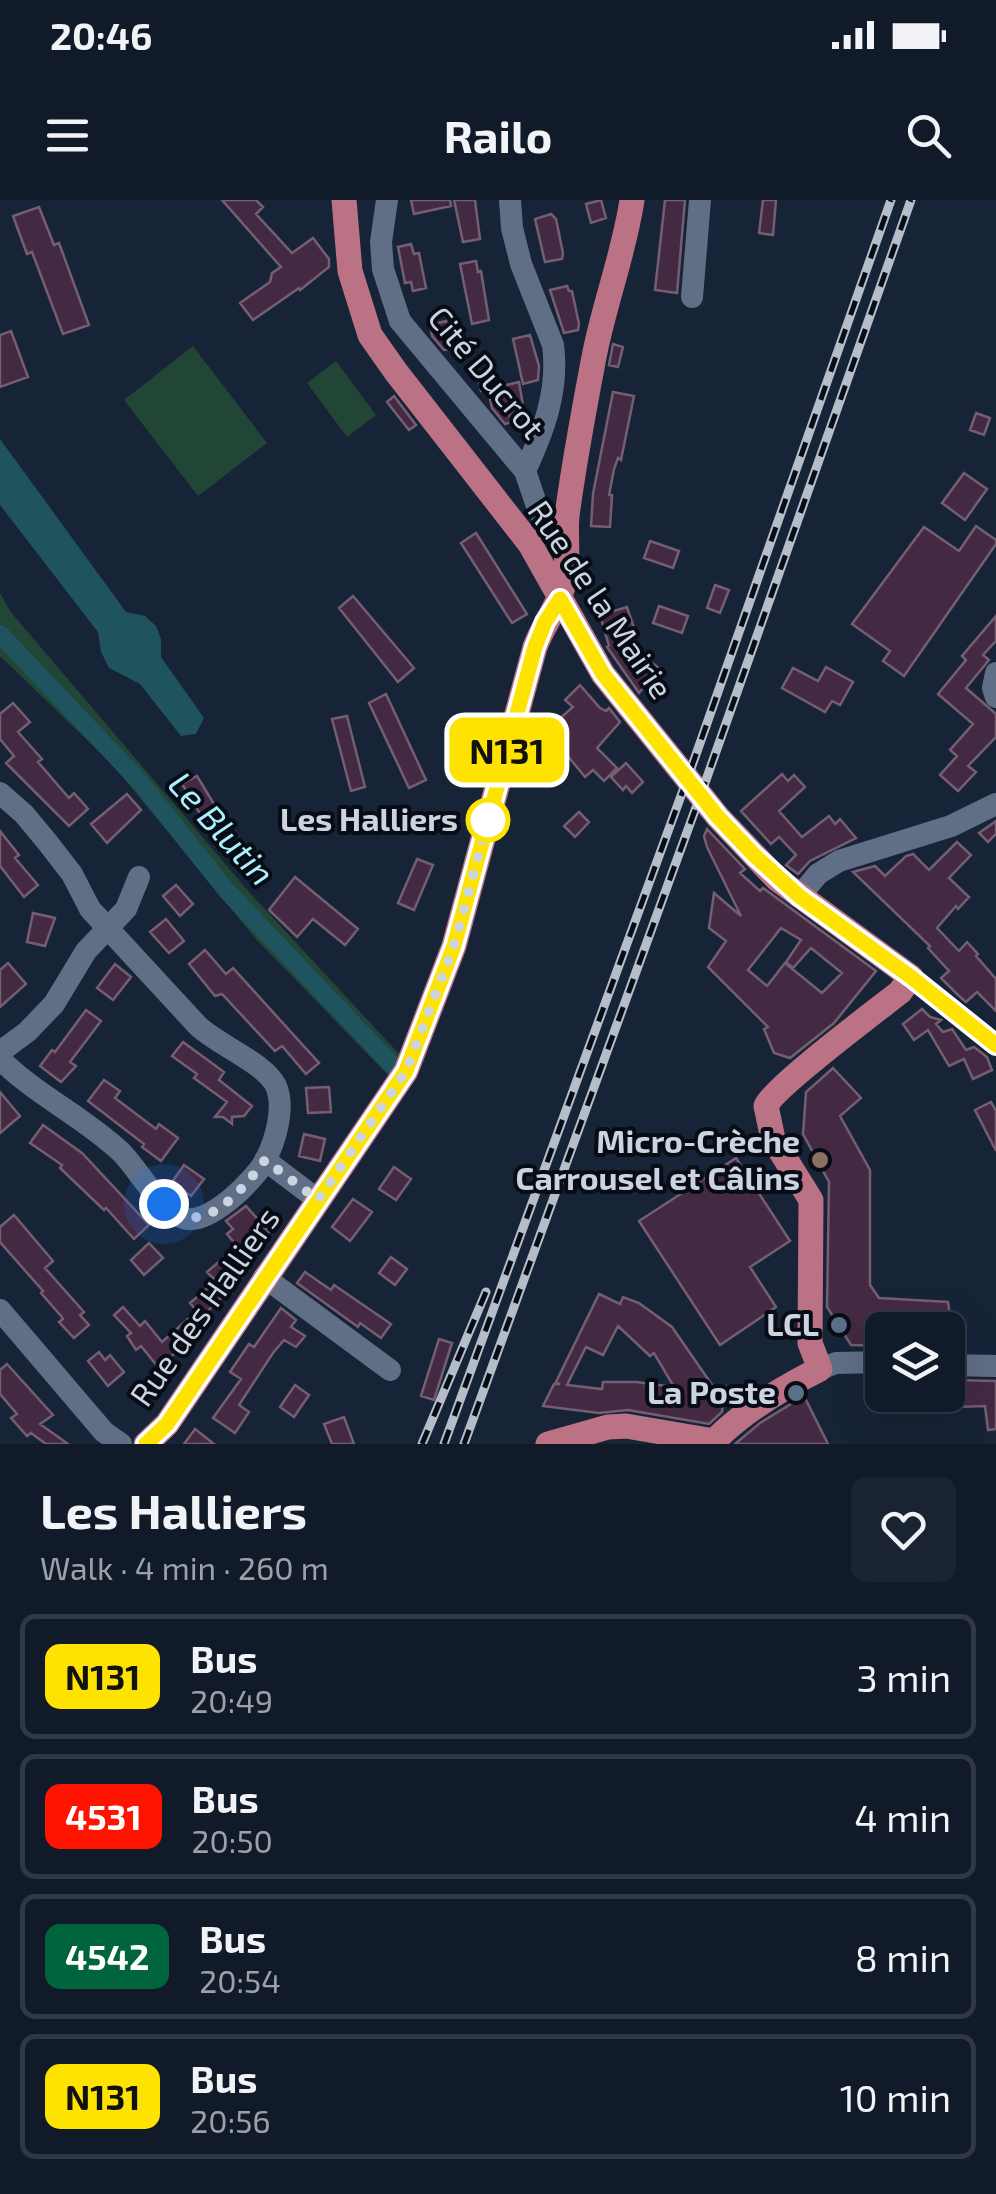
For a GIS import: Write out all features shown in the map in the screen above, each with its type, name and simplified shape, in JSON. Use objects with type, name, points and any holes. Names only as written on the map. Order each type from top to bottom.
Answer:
[{"type":"main road","name":"Rue de la Mairie","points":[[344,200],[350,271],[370,335],[531,548],[603,674],[718,817],[777,879],[911,977]]},
{"type":"main road","points":[[560,599],[566,577],[567,526],[598,336],[623,254],[632,200]]},
{"type":"main road","points":[[545,622],[531,548],[567,526]]},
{"type":"main road","name":"Rue des Halliers","points":[[146,1444],[167,1424],[394,1092],[424,1027],[454,946],[535,647],[560,599]]},
{"type":"main road","points":[[548,1444],[608,1427],[626,1426],[715,1443],[728,1427],[792,1383],[820,1369],[810,1343],[811,1200],[773,1139],[766,1106],[780,1086],[886,1004],[911,977]]},
{"type":"street","name":"Cité Ducrot","points":[[387,200],[382,256],[400,322],[524,471],[539,512]]},
{"type":"street","name":"Cité Ducrot","points":[[510,200],[516,246],[555,360],[546,418],[524,471]]},
{"type":"street","points":[[692,297],[700,200]]},
{"type":"street","points":[[531,548],[539,512],[567,526]]},
{"type":"street","points":[[996,673],[996,696]]},
{"type":"street","points":[[0,793],[24,814],[72,874],[90,910],[109,928],[198,1026],[272,1079],[281,1102],[265,1160],[243,1189],[198,1219],[181,1218],[164,1204],[120,1151],[24,1083],[0,1055],[54,1004],[86,950],[109,928],[133,897],[139,877]]},
{"type":"street","points":[[799,896],[818,874],[838,860],[952,826],[996,804]]},
{"type":"street","name":"Rue de la Mairie","points":[[911,977],[996,1045]]},
{"type":"street","points":[[265,1160],[318,1200]]},
{"type":"street","points":[[264,1278],[390,1370]]},
{"type":"street","points":[[0,1310],[104,1432],[121,1444]]},
{"type":"street","points":[[820,1369],[836,1362],[865,1362]]},
{"type":"street","points":[[965,1365],[996,1366]]},
{"type":"shaded area","points":[[193,346],[267,443],[198,496],[124,400]]},
{"type":"shaded area","points":[[336,361],[376,415],[347,437],[307,383]]},
{"type":"shaded area","points":[[0,439],[126,612],[145,616],[156,626],[161,657],[204,718],[196,734],[181,736],[140,684],[109,668],[98,632],[0,505]]},
{"type":"shaded area","points":[[0,593],[10,611],[250,893],[401,1056],[388,1075],[255,938],[112,764],[0,656]]},
{"type":"building","points":[[222,200],[256,200],[263,207],[256,214],[292,253],[313,238],[329,259],[329,267],[253,320],[240,303],[270,282],[272,273],[281,267]]},
{"type":"building","points":[[411,200],[450,200],[451,206],[414,214]]},
{"type":"building","points":[[454,200],[475,200],[480,239],[463,242]]},
{"type":"building","points":[[601,200],[606,218],[591,223],[586,204]]},
{"type":"building","points":[[665,200],[685,200],[677,293],[655,290]]},
{"type":"building","points":[[763,200],[776,200],[773,235],[759,233]]},
{"type":"building","points":[[39,207],[54,245],[59,243],[89,325],[63,334],[32,252],[27,254],[13,216]]},
{"type":"building","points":[[551,214],[556,219],[563,253],[562,259],[545,262],[535,219]]},
{"type":"building","points":[[411,244],[414,254],[419,253],[426,288],[413,291],[411,282],[405,283],[398,247]]},
{"type":"building","points":[[476,261],[489,320],[472,324],[460,264]]},
{"type":"building","points":[[567,286],[572,291],[579,324],[578,330],[564,333],[550,290]]},
{"type":"building","points":[[446,321],[453,342],[452,349],[444,350],[432,336],[430,325]]},
{"type":"building","points":[[11,331],[28,377],[0,387],[0,335]]},
{"type":"building","points":[[530,335],[539,366],[538,380],[523,384],[513,339]]},
{"type":"building","points":[[613,344],[623,347],[618,367],[609,365]]},
{"type":"building","points":[[494,372],[498,387],[519,382],[524,411],[509,414],[512,422],[505,424],[492,408],[488,390],[494,388],[481,391],[478,376]]},
{"type":"building","points":[[613,392],[634,396],[621,460],[618,458],[614,469],[609,495],[610,527],[591,526],[593,494]]},
{"type":"building","points":[[394,396],[416,425],[409,430],[387,402]]},
{"type":"building","points":[[976,413],[990,418],[984,435],[970,430]]},
{"type":"building","points":[[964,473],[987,489],[965,520],[942,503]]},
{"type":"building","points":[[976,526],[996,544],[904,676],[883,661],[890,651],[852,624],[924,527],[959,551]]},
{"type":"building","points":[[476,533],[527,614],[512,623],[461,543]]},
{"type":"building","points":[[650,541],[679,551],[673,568],[644,558]]},
{"type":"building","points":[[715,585],[729,590],[720,613],[707,608]]},
{"type":"building","points":[[353,596],[414,668],[398,682],[339,608]]},
{"type":"building","points":[[659,606],[688,616],[682,633],[653,623]]},
{"type":"building","points":[[627,607],[634,628],[615,634],[639,646],[641,654],[660,669],[639,693],[607,647],[600,615]]},
{"type":"building","points":[[996,616],[996,641],[983,655],[989,660],[966,688],[996,714],[996,737],[968,766],[976,772],[958,791],[940,775],[957,756],[950,750],[973,724],[938,694],[966,660],[962,656]]},
{"type":"building","points":[[826,667],[853,682],[840,705],[832,701],[825,712],[782,688],[793,668],[818,681]]},
{"type":"building","points":[[580,685],[600,708],[609,708],[620,722],[597,748],[617,768],[604,781],[593,770],[585,777],[558,744],[546,754],[534,741],[573,707],[565,700]]},
{"type":"building","points":[[386,694],[426,780],[409,788],[369,703]]},
{"type":"building","points":[[13,703],[30,722],[18,732],[42,759],[38,762],[69,798],[74,793],[88,809],[69,826],[6,763],[14,756],[0,739],[0,714]]},
{"type":"building","points":[[347,716],[365,787],[351,791],[332,719]]},
{"type":"building","points":[[465,717],[482,761],[463,767],[447,724]]},
{"type":"building","points":[[626,763],[643,782],[632,793],[626,786],[623,790],[611,777]]},
{"type":"building","points":[[782,774],[788,781],[794,775],[805,787],[779,811],[802,837],[829,816],[835,824],[840,819],[856,838],[810,861],[798,874],[786,865],[796,855],[779,837],[771,844],[741,811]]},
{"type":"building","points":[[197,776],[220,814],[205,822],[182,784]]},
{"type":"building","points":[[127,794],[141,810],[107,843],[91,824]]},
{"type":"building","points":[[579,812],[589,822],[575,837],[564,826]]},
{"type":"building","points":[[996,821],[996,834],[988,842],[979,833]]},
{"type":"building","points":[[707,829],[745,869],[740,873],[760,891],[763,888],[876,971],[834,1023],[790,1058],[774,1053],[764,1029],[768,1027],[708,967],[726,941],[709,928],[714,893],[741,916],[704,836]],"holes":[[[781,928],[801,940],[786,962],[793,968],[811,948],[842,973],[822,993],[785,963],[767,986],[748,970]]]},
{"type":"building","points":[[0,831],[19,855],[15,858],[38,885],[24,897],[0,866]]},
{"type":"building","points":[[957,842],[971,855],[949,878],[969,897],[937,928],[959,951],[967,942],[996,979],[996,1011],[977,992],[966,1002],[958,995],[941,978],[949,971],[930,946],[853,872],[875,866],[885,876],[913,854],[929,870]]},
{"type":"building","points":[[417,859],[433,865],[414,910],[398,903]]},
{"type":"building","points":[[295,877],[358,929],[345,945],[313,919],[297,937],[269,910]]},
{"type":"building","points":[[176,885],[193,904],[180,916],[163,896]]},
{"type":"building","points":[[33,913],[55,918],[45,946],[27,942]]},
{"type":"building","points":[[166,919],[184,941],[169,953],[150,932]]},
{"type":"building","points":[[205,950],[226,974],[233,968],[319,1063],[306,1074],[282,1046],[275,1051],[222,994],[215,996],[189,964]]},
{"type":"building","points":[[8,963],[26,984],[0,1007],[0,970]]},
{"type":"building","points":[[115,964],[131,977],[113,1000],[97,988]]},
{"type":"building","points":[[922,1009],[941,1020],[936,1024],[943,1032],[952,1029],[966,1050],[974,1047],[987,1057],[992,1070],[973,1079],[964,1059],[949,1066],[928,1030],[914,1040],[903,1024]]},
{"type":"building","points":[[86,1010],[101,1021],[70,1062],[76,1066],[61,1082],[40,1066]]},
{"type":"building","points":[[183,1042],[224,1072],[219,1080],[252,1106],[244,1116],[232,1117],[232,1124],[223,1117],[215,1117],[227,1102],[172,1056]]},
{"type":"building","points":[[833,1068],[861,1098],[840,1116],[870,1170],[870,1285],[879,1298],[948,1302],[949,1312],[865,1312],[865,1345],[851,1345],[827,1307],[829,1182],[803,1134],[806,1092]]},
{"type":"building","points":[[104,1080],[120,1091],[115,1098],[156,1129],[159,1124],[178,1138],[161,1161],[88,1101]]},
{"type":"building","points":[[329,1087],[331,1112],[308,1113],[306,1088]]},
{"type":"building","points":[[0,1092],[20,1116],[0,1133]]},
{"type":"building","points":[[991,1102],[996,1111],[996,1151],[975,1110]]},
{"type":"building","points":[[43,1125],[82,1153],[149,1225],[134,1239],[60,1168],[62,1165],[30,1143]]},
{"type":"building","points":[[304,1134],[325,1139],[320,1161],[299,1156]]},
{"type":"building","points":[[736,1158],[790,1241],[750,1267],[776,1307],[720,1345],[639,1221]]},
{"type":"building","points":[[184,1165],[204,1179],[191,1196],[172,1182]]},
{"type":"building","points":[[394,1167],[411,1179],[396,1200],[379,1189]]},
{"type":"building","points":[[353,1199],[372,1212],[350,1241],[332,1227]]},
{"type":"building","points":[[246,1206],[269,1232],[256,1244],[260,1249],[239,1266],[245,1274],[202,1317],[190,1303],[216,1281],[207,1272],[237,1246],[227,1234],[233,1229],[226,1221]]},
{"type":"building","points":[[14,1215],[53,1261],[45,1268],[84,1312],[80,1315],[89,1325],[74,1338],[59,1322],[63,1319],[43,1291],[0,1242],[0,1227]]},
{"type":"building","points":[[149,1243],[163,1258],[144,1275],[131,1260]]},
{"type":"building","points":[[391,1257],[407,1269],[395,1285],[379,1273]]},
{"type":"building","points":[[305,1272],[331,1290],[334,1285],[391,1324],[381,1338],[360,1323],[358,1327],[297,1283]]},
{"type":"building","points":[[599,1294],[620,1304],[623,1297],[639,1303],[672,1327],[717,1392],[725,1387],[722,1412],[709,1424],[628,1410],[599,1413],[543,1406],[554,1384],[560,1384],[556,1382]],"holes":[[[618,1326],[650,1356],[654,1353],[674,1387],[636,1382],[603,1382],[602,1389],[567,1385],[586,1347],[603,1355]]]},
{"type":"building","points":[[123,1307],[140,1326],[145,1321],[162,1342],[188,1319],[200,1333],[158,1367],[141,1346],[136,1350],[127,1336],[131,1333],[114,1315]]},
{"type":"building","points":[[281,1308],[296,1320],[291,1327],[305,1336],[296,1347],[284,1340],[273,1353],[239,1405],[249,1412],[235,1433],[213,1418],[241,1379],[230,1372],[249,1344],[254,1347]]},
{"type":"building","points":[[439,1339],[452,1343],[434,1400],[421,1396]]},
{"type":"building","points":[[99,1352],[105,1360],[110,1355],[124,1372],[108,1386],[88,1361]]},
{"type":"building","points":[[7,1364],[53,1415],[40,1424],[68,1444],[46,1444],[31,1433],[27,1436],[11,1418],[17,1414],[0,1394],[0,1370]]},
{"type":"building","points":[[965,1380],[996,1381],[996,1429],[988,1430],[985,1406],[965,1407]]},
{"type":"building","points":[[295,1385],[309,1395],[294,1417],[280,1407]]},
{"type":"building","points":[[804,1396],[828,1444],[735,1444],[760,1423]]},
{"type":"building","points":[[344,1417],[354,1444],[332,1444],[324,1424]]},
{"type":"building","points":[[195,1429],[214,1444],[184,1444]]},
{"type":"waterway","name":"Le Blutin","points":[[0,634],[140,782],[227,891],[394,1067]]},
{"type":"railway","points":[[444,1444],[693,763],[891,200]]},
{"type":"railway","points":[[464,1444],[706,780],[911,200]]},
{"type":"railway","points":[[422,1444],[486,1292]]},
{"type":"bus line","name":"N131","points":[[146,1444],[167,1424],[406,1071],[454,946],[535,647],[560,599],[603,674],[718,817],[777,879],[996,1045]]},
{"type":"place","name":"Les Halliers","points":[[488,820]]},
{"type":"place","name":"Micro-Crèche Carrousel et Câlins","points":[[820,1160]]},
{"type":"place","name":"LCL","points":[[839,1325]]},
{"type":"place","name":"La Poste","points":[[796,1393]]},
{"type":"route","points":[[164,1204],[181,1218],[208,1215],[243,1189],[265,1160],[318,1200],[406,1071],[454,946],[488,820]]}]
